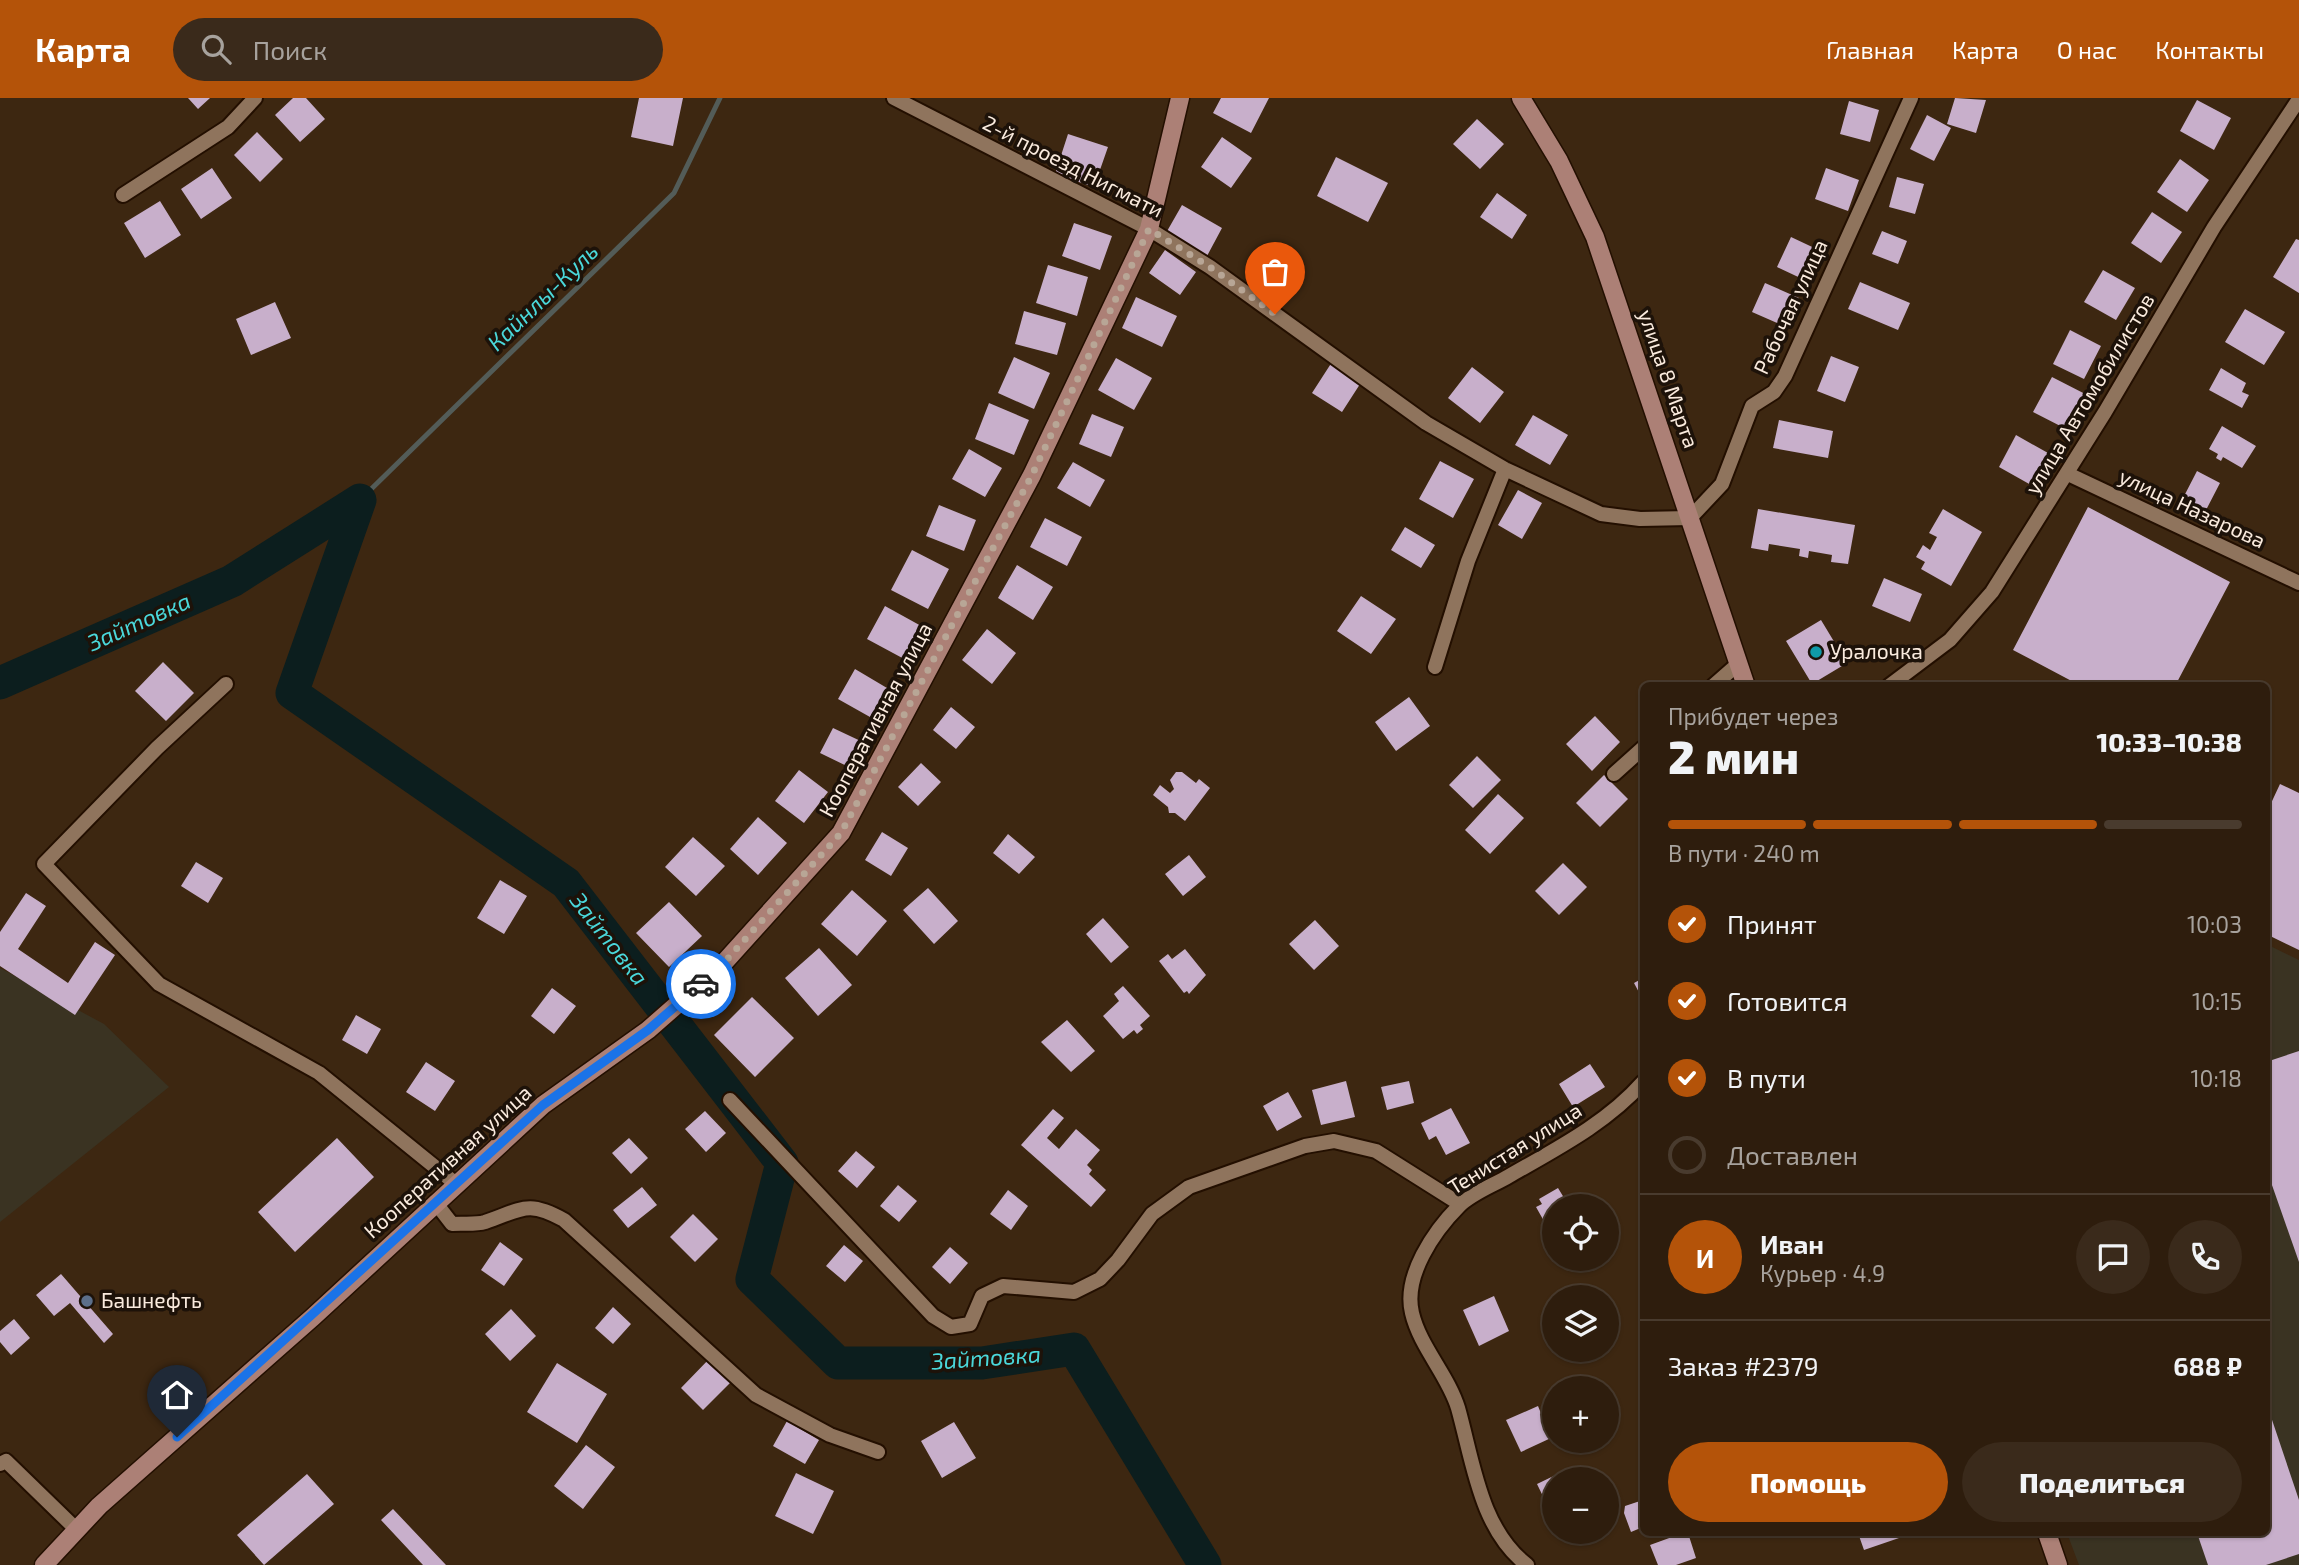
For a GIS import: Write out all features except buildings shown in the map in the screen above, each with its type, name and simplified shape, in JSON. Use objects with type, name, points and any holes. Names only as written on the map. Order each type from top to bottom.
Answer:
[{"type":"main road","name":"Кооперативная улица","points":[[44,1565],[99,1506],[313,1317],[543,1105],[648,1030],[721,966],[841,833],[1032,475],[1149,229],[1180,98]]},
{"type":"main road","name":"улица 8 Марта","points":[[1521,98],[1559,161],[1595,237],[1745,682]]},
{"type":"main road","points":[[2048,1536],[2058,1565]]},
{"type":"street","points":[[123,195],[228,127],[254,98]]},
{"type":"street","name":"2-й проезд Нигмати","points":[[894,98],[1149,229],[1210,267],[1426,423],[1505,469],[1601,514],[1640,519],[1690,518]]},
{"type":"street","name":"Рабочая улица","points":[[1690,518],[1723,484],[1752,406],[1774,392],[1785,376],[1911,98]]},
{"type":"street","name":"улица Автомобилистов","points":[[1894,682],[1950,640],[1992,592],[2068,474],[2214,227],[2299,99]]},
{"type":"street","points":[[1435,667],[1468,561],[1505,469]]},
{"type":"street","name":"улица Назарова","points":[[2068,474],[2299,583]]},
{"type":"street","points":[[1718,682],[1738,664]]},
{"type":"street","points":[[226,684],[157,748],[44,864],[159,984],[319,1073],[456,1184]]},
{"type":"street","points":[[1614,774],[1640,751]]},
{"type":"street","name":"Тенистая улица","points":[[1527,1565],[1490,1519],[1468,1456],[1457,1406],[1412,1315],[1410,1296],[1414,1270],[1460,1204],[1568,1142],[1625,1102],[1640,1085]]},
{"type":"street","points":[[730,1100],[933,1316],[951,1327],[970,1324],[982,1296],[1003,1286],[1074,1292],[1091,1283],[1118,1261],[1152,1214],[1189,1186],[1305,1146],[1334,1141],[1376,1151],[1460,1204]]},
{"type":"street","points":[[435,1202],[452,1223],[483,1223],[514,1209],[544,1209],[554,1214],[661,1306],[756,1395],[830,1435],[878,1452]]},
{"type":"street","points":[[0,1464],[6,1461],[77,1530]]},
{"type":"shaded area","points":[[2270,946],[2299,960],[2299,1565],[2079,1565],[2068,1536],[2270,1536]]},
{"type":"shaded area","points":[[0,968],[104,1024],[169,1087],[0,1222]]},
{"type":"waterway","name":"Кайнлы-Куль","points":[[360,500],[674,193],[720,98]]},
{"type":"waterway","name":"Зайтовка","points":[[0,683],[232,581],[360,500],[292,693],[566,883],[782,1163],[752,1279],[838,1363],[982,1363],[1074,1349],[1205,1565]]},
{"type":"way so far","points":[[701,984],[721,966],[841,833],[1032,475],[1149,229],[1210,267],[1275,314]]},
{"type":"place","name":"Уралочка","points":[[1816,652]]},
{"type":"place","name":"Башнефть","points":[[87,1301]]},
{"type":"route","points":[[177,1437],[313,1317],[543,1105],[648,1030],[701,984]]}]
